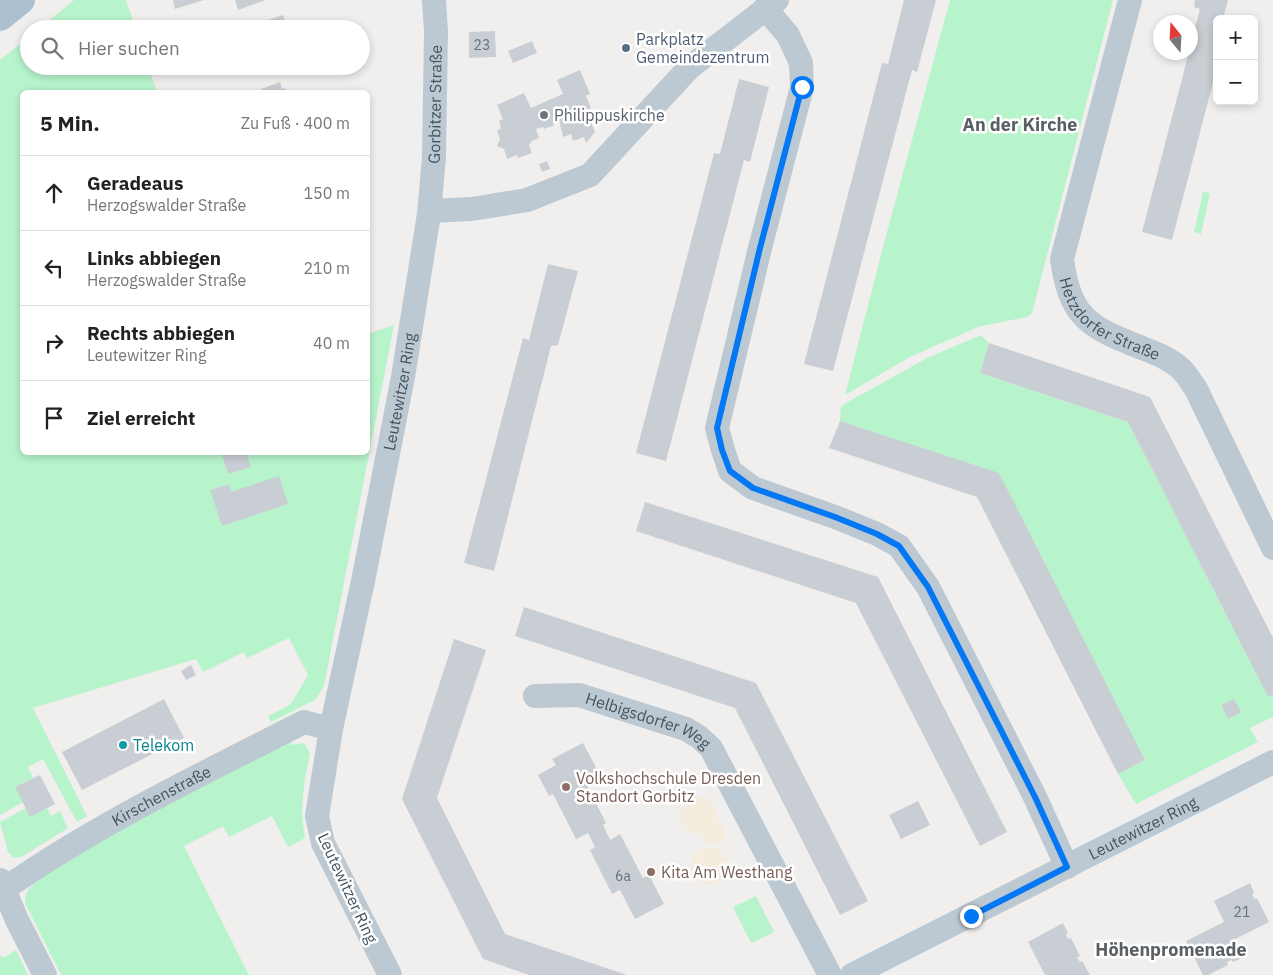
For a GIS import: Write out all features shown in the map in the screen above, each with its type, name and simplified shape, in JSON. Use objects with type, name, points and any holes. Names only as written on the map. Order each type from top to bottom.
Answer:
[{"type":"main road","points":[[0,17],[21,0]]},
{"type":"street","name":"Gorbitzer Straße","points":[[430,211],[434,157],[436,31],[434,0]]},
{"type":"street","name":"Hetzdorfer Straße","points":[[1130,0],[1062,259],[1065,282],[1074,305],[1088,320],[1105,333],[1163,356],[1180,368],[1196,389],[1273,548]]},
{"type":"street","points":[[430,211],[472,210],[527,200],[590,175],[689,68],[771,4],[801,63],[802,87],[760,248],[717,428],[722,450],[730,471],[753,488],[877,534],[899,546],[928,587],[1035,797],[1067,867]]},
{"type":"street","name":"Leutewitzer Ring","points":[[390,975],[323,843],[317,816],[331,729],[363,581],[403,377],[430,211]]},
{"type":"street","name":"Helbigsdorfer Weg","points":[[535,696],[579,695],[587,697],[686,729],[711,748],[830,975]]},
{"type":"street","name":"Kirschenstraße","points":[[1,887],[80,839],[157,797],[304,722],[331,729]]},
{"type":"street","name":"Leutewitzer Ring","points":[[852,975],[1273,762]]},
{"type":"street","points":[[1,887],[45,975]]},
{"type":"green space","points":[[74,0],[126,0],[133,20],[50,20]]},
{"type":"green space","points":[[950,0],[1113,0],[1032,313],[1027,317],[978,327],[910,357],[845,395],[884,243]]},
{"type":"green space","points":[[20,44],[20,75],[151,75],[156,90],[20,90],[20,455],[369,455],[324,686],[315,700],[271,722],[268,716],[291,704],[308,675],[289,638],[247,658],[244,652],[203,672],[196,659],[33,708],[87,816],[77,822],[43,759],[28,767],[33,778],[16,787],[23,802],[0,815],[0,60]]},
{"type":"green space","points":[[1203,192],[1210,193],[1201,234],[1194,232]]},
{"type":"green space","points":[[394,325],[370,449],[370,333]]},
{"type":"green space","points":[[981,335],[989,343],[980,373],[1128,422],[1268,697],[1273,695],[1273,717],[1250,728],[1258,742],[1136,804],[1118,774],[1145,760],[999,474],[840,421],[841,406],[927,358]]},
{"type":"green space","points":[[290,739],[291,745],[304,743],[310,753],[302,806],[305,838],[288,847],[272,816],[229,837],[223,826],[184,846],[249,975],[61,975],[25,903],[29,888],[41,879],[38,873]]},
{"type":"green space","points":[[26,808],[47,808],[51,816],[60,811],[68,828],[21,857],[14,858],[8,852],[0,822]]},
{"type":"green space","points":[[756,896],[774,932],[751,943],[733,907]]},
{"type":"green space","points":[[16,950],[28,975],[0,975],[0,956],[5,957]]},
{"type":"sand","points":[[696,797],[701,797],[713,803],[717,811],[717,821],[723,825],[726,834],[721,843],[710,845],[703,840],[701,834],[687,829],[683,824],[681,812],[689,801]]},
{"type":"sand","points":[[709,848],[716,849],[722,853],[726,859],[726,873],[722,879],[716,883],[709,884],[702,883],[696,879],[692,873],[691,866],[692,859],[696,853],[702,849]]},
{"type":"building","points":[[173,0],[204,0],[175,9]]},
{"type":"building","points":[[235,0],[266,0],[238,10]]},
{"type":"building","points":[[904,0],[936,0],[917,72],[912,70],[833,371],[804,364],[882,63],[888,64]]},
{"type":"building","points":[[1195,0],[1228,0],[1224,15],[1213,15],[1213,82],[1172,240],[1142,232],[1187,60],[1198,60],[1198,17],[1200,9],[1194,7]]},
{"type":"building","points":[[283,15],[285,20],[268,20]]},
{"type":"building","points":[[495,31],[496,57],[469,58],[469,32]]},
{"type":"building","points":[[532,41],[537,53],[513,63],[508,51]]},
{"type":"building","name":"Philippuskirche","points":[[580,70],[590,94],[586,96],[591,108],[586,110],[595,132],[586,143],[584,137],[573,141],[571,134],[563,137],[559,120],[553,123],[554,126],[536,129],[539,138],[532,141],[529,145],[532,153],[518,158],[517,155],[507,159],[504,149],[497,146],[500,139],[497,131],[501,128],[499,121],[503,119],[497,105],[524,93],[531,108],[563,94],[557,80]]},
{"type":"building","points":[[739,79],[769,87],[750,162],[744,160],[666,461],[636,453],[714,153],[720,154]]},
{"type":"building","points":[[280,82],[282,89],[285,88],[286,90],[261,90]]},
{"type":"building","points":[[547,161],[550,169],[542,172],[539,164]]},
{"type":"building","points":[[548,264],[578,271],[558,345],[551,346],[494,571],[464,563],[523,338],[529,340]]},
{"type":"building","points":[[989,343],[1150,397],[1273,638],[1273,695],[1268,697],[1128,422],[980,373]]},
{"type":"building","points":[[840,421],[999,473],[1145,760],[1118,774],[977,497],[829,448]]},
{"type":"building","points":[[222,455],[247,455],[251,467],[228,474]]},
{"type":"building","points":[[279,476],[288,504],[222,526],[210,490],[229,484],[231,492]]},
{"type":"building","points":[[645,502],[878,577],[1007,832],[980,846],[856,603],[636,531]]},
{"type":"building","points":[[524,607],[756,683],[868,901],[840,915],[735,708],[515,636]]},
{"type":"building","points":[[454,639],[486,650],[437,798],[505,934],[627,975],[529,975],[483,959],[402,799]]},
{"type":"building","points":[[191,665],[196,675],[186,680],[181,671]]},
{"type":"building","name":"Telekom","points":[[164,699],[184,738],[82,790],[62,752]]},
{"type":"building","points":[[1234,699],[1241,712],[1228,719],[1221,705]]},
{"type":"building","points":[[583,743],[599,773],[585,781],[606,823],[603,825],[610,840],[620,834],[643,878],[649,875],[664,904],[635,919],[620,890],[612,894],[590,850],[595,847],[588,833],[576,839],[553,794],[549,796],[538,775],[556,765],[552,759]]},
{"type":"building","points":[[40,775],[55,804],[30,817],[15,787]]},
{"type":"building","points":[[918,801],[930,825],[901,839],[889,815]]},
{"type":"building","points":[[1250,883],[1254,893],[1252,895],[1255,899],[1257,898],[1269,922],[1233,940],[1242,958],[1233,962],[1231,960],[1227,962],[1228,965],[1208,975],[1203,975],[1186,941],[1224,922],[1214,901]]},
{"type":"building","points":[[1063,923],[1068,933],[1066,935],[1068,939],[1071,938],[1080,956],[1077,958],[1080,962],[1082,961],[1090,975],[1045,975],[1028,942]]},
{"type":"place","name":"Parkplatz Gemeindezentrum","points":[[626,48]]},
{"type":"place","name":"Philippuskirche","points":[[544,115]]},
{"type":"place","name":"Telekom","points":[[123,745]]},
{"type":"place","name":"Volkshochschule Dresden Standort Gorbitz","points":[[566,787]]},
{"type":"place","name":"Kita Am Westhang","points":[[651,872]]},
{"type":"district","name":"An der Kirche","points":[[1020,125]]},
{"type":"district","name":"Höhenpromenade","points":[[1171,950]]},
{"type":"route","points":[[802,87],[760,248],[717,428],[722,450],[730,471],[753,488],[835,517],[877,534],[899,546],[928,587],[1035,797],[1067,867],[971,916]]}]
